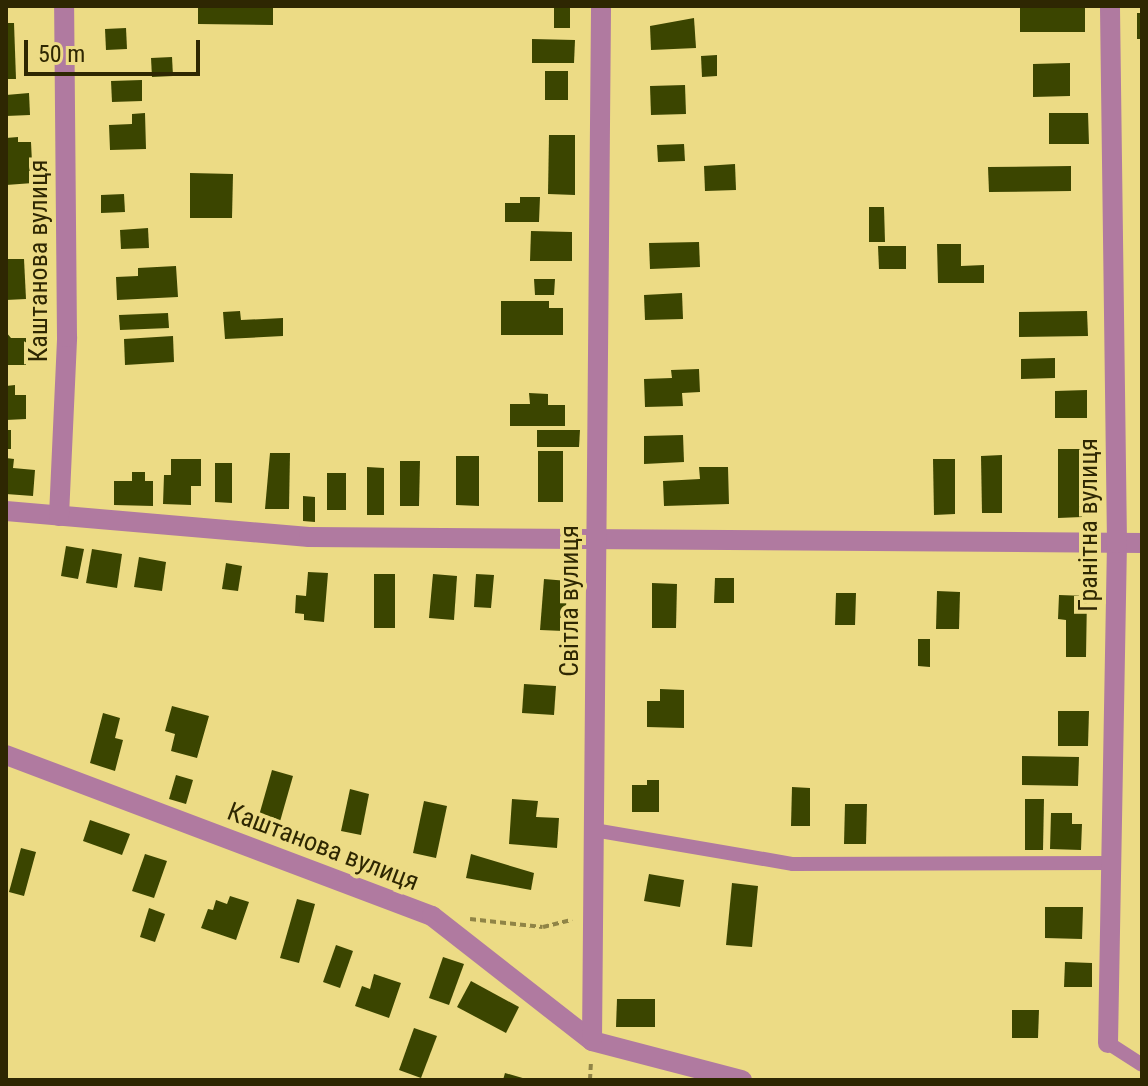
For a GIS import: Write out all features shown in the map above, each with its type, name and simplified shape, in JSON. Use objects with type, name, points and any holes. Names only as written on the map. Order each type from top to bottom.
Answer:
[{"type":"street","name":"Каштанова вулиця","points":[[59,516],[67,337],[64,6]]},
{"type":"street","name":"Світла вулиця","points":[[592,1041],[601,6]]},
{"type":"street","name":"Гранітна вулиця","points":[[1108,1043],[1117,543],[1110,6]]},
{"type":"street","points":[[6,511],[309,537],[596,536],[1142,543]]},
{"type":"street","name":"Каштанова вулиця","points":[[6,755],[432,916],[592,1041]]},
{"type":"street","points":[[592,1041],[742,1080]]},
{"type":"lane","points":[[594,830],[793,864],[1111,863]]},
{"type":"lane","points":[[1108,1043],[1142,1065]]},
{"type":"path","points":[[432,916],[556,926],[593,907]]},
{"type":"building","points":[[198,6],[273,7],[273,25],[198,24]]},
{"type":"building","points":[[554,6],[570,6],[570,28],[554,28]]},
{"type":"building","points":[[1020,6],[1085,6],[1085,32],[1020,32]]},
{"type":"building","points":[[1137,13],[1142,13],[1142,39],[1137,39]]},
{"type":"building","points":[[694,18],[696,48],[651,50],[650,26]]},
{"type":"building","points":[[6,23],[14,23],[16,79],[6,79]]},
{"type":"building","points":[[126,28],[127,49],[106,50],[105,29]]},
{"type":"building","points":[[532,39],[575,40],[574,63],[532,63]]},
{"type":"building","points":[[717,55],[717,76],[702,77],[701,56]]},
{"type":"building","points":[[172,57],[173,76],[152,77],[151,58]]},
{"type":"building","points":[[1070,63],[1070,96],[1033,97],[1033,64]]},
{"type":"building","points":[[545,71],[568,71],[568,100],[545,100]]},
{"type":"building","points":[[142,80],[142,101],[112,102],[111,81]]},
{"type":"building","points":[[685,85],[686,114],[651,115],[650,86]]},
{"type":"building","points":[[29,93],[30,115],[6,116],[6,95]]},
{"type":"building","points":[[145,113],[146,149],[110,150],[109,125],[132,124],[132,114]]},
{"type":"building","points":[[1049,113],[1088,113],[1089,144],[1049,144]]},
{"type":"building","points":[[549,135],[575,135],[575,195],[548,194]]},
{"type":"building","points":[[18,137],[18,142],[31,142],[33,183],[6,185],[6,138]]},
{"type":"building","points":[[684,144],[685,161],[658,162],[657,145]]},
{"type":"building","points":[[735,164],[736,190],[705,191],[704,166]]},
{"type":"building","points":[[1071,166],[1071,191],[989,192],[988,167]]},
{"type":"building","points":[[190,173],[233,174],[232,218],[190,218]]},
{"type":"building","points":[[124,194],[125,212],[101,213],[101,195]]},
{"type":"building","points":[[520,197],[540,197],[539,222],[505,222],[505,203],[520,203]]},
{"type":"building","points":[[869,207],[884,207],[885,242],[869,242]]},
{"type":"building","points":[[148,228],[149,248],[121,249],[120,230]]},
{"type":"building","points":[[531,231],[572,232],[572,261],[530,261]]},
{"type":"building","points":[[699,242],[700,267],[650,269],[649,243]]},
{"type":"building","points":[[937,244],[961,244],[961,266],[984,265],[984,283],[938,283]]},
{"type":"building","points":[[878,246],[906,246],[906,269],[879,269]]},
{"type":"building","points":[[6,259],[24,259],[26,299],[6,300]]},
{"type":"building","points":[[176,266],[178,297],[117,300],[116,277],[138,276],[138,268]]},
{"type":"building","points":[[534,279],[555,279],[554,295],[535,295]]},
{"type":"building","points":[[682,293],[683,319],[645,320],[644,295]]},
{"type":"building","points":[[501,301],[549,301],[549,308],[563,308],[563,335],[501,335]]},
{"type":"building","points":[[240,311],[241,320],[283,318],[283,336],[225,339],[223,312]]},
{"type":"building","points":[[1087,311],[1088,336],[1019,337],[1019,312]]},
{"type":"building","points":[[168,313],[169,328],[120,330],[119,315]]},
{"type":"building","points":[[6,332],[11,338],[26,338],[26,365],[6,365]]},
{"type":"building","points":[[173,336],[174,362],[125,365],[124,339]]},
{"type":"building","points":[[1055,358],[1055,378],[1021,379],[1021,359]]},
{"type":"building","points":[[699,369],[700,392],[682,393],[683,406],[645,407],[644,379],[672,378],[671,370]]},
{"type":"building","points":[[15,385],[15,395],[26,395],[26,419],[6,420],[6,386]]},
{"type":"building","points":[[1087,390],[1087,418],[1055,418],[1055,391]]},
{"type":"building","points":[[529,393],[548,394],[548,405],[565,405],[565,426],[510,426],[510,404],[530,404]]},
{"type":"building","points":[[6,430],[11,430],[11,449],[6,449]]},
{"type":"building","points":[[537,430],[580,430],[579,447],[537,447]]},
{"type":"building","points":[[683,435],[684,462],[644,464],[644,436]]},
{"type":"building","points":[[1058,449],[1081,449],[1082,517],[1058,518]]},
{"type":"building","points":[[538,451],[563,451],[563,502],[538,502]]},
{"type":"building","points":[[270,453],[290,453],[289,509],[265,509]]},
{"type":"building","points":[[1002,455],[1002,513],[982,513],[981,456]]},
{"type":"building","points":[[456,456],[479,456],[479,506],[456,505]]},
{"type":"building","points":[[6,458],[14,459],[13,468],[35,470],[33,496],[6,494]]},
{"type":"building","points":[[171,459],[201,459],[201,486],[191,486],[191,505],[163,504],[164,475],[171,475]]},
{"type":"building","points":[[933,459],[955,459],[955,514],[934,515]]},
{"type":"building","points":[[400,461],[420,461],[419,506],[400,506]]},
{"type":"building","points":[[215,463],[232,463],[232,503],[215,502]]},
{"type":"building","points":[[367,467],[384,468],[384,515],[367,515]]},
{"type":"building","points":[[699,467],[728,467],[729,504],[664,506],[663,481],[700,479]]},
{"type":"building","points":[[132,472],[145,472],[145,481],[153,481],[153,506],[114,505],[114,481],[132,481]]},
{"type":"building","points":[[327,473],[346,473],[346,510],[327,510]]},
{"type":"building","points":[[303,496],[315,497],[315,522],[303,521]]},
{"type":"building","points":[[66,546],[84,549],[78,579],[61,576]]},
{"type":"building","points":[[92,549],[122,554],[117,588],[86,583]]},
{"type":"building","points":[[139,557],[166,562],[162,591],[134,587]]},
{"type":"building","points":[[226,563],[242,566],[238,591],[222,589]]},
{"type":"building","points":[[308,572],[328,573],[324,622],[304,620],[304,614],[295,613],[296,595],[306,596]]},
{"type":"building","points":[[374,574],[395,574],[395,628],[374,628]]},
{"type":"building","points":[[433,574],[457,576],[454,620],[429,618]]},
{"type":"building","points":[[476,574],[494,575],[491,608],[474,607]]},
{"type":"building","points":[[715,578],[734,578],[734,603],[714,603]]},
{"type":"building","points":[[544,579],[568,581],[564,631],[540,630]]},
{"type":"building","points":[[652,583],[677,584],[676,628],[652,628]]},
{"type":"building","points":[[937,591],[960,592],[959,629],[936,629]]},
{"type":"building","points":[[836,593],[856,593],[855,625],[835,625]]},
{"type":"building","points":[[1059,595],[1087,596],[1086,657],[1066,657],[1066,620],[1058,619]]},
{"type":"building","points":[[918,639],[930,639],[930,667],[918,666]]},
{"type":"building","points":[[524,684],[556,686],[554,715],[522,713]]},
{"type":"building","points":[[660,689],[684,690],[684,728],[647,727],[647,701],[660,701]]},
{"type":"building","points":[[172,706],[209,716],[197,758],[171,751],[175,734],[165,731]]},
{"type":"building","points":[[1058,711],[1089,711],[1088,746],[1058,746]]},
{"type":"building","points":[[103,713],[120,718],[115,738],[123,740],[115,771],[90,763]]},
{"type":"building","points":[[1022,756],[1079,757],[1078,786],[1022,785]]},
{"type":"building","points":[[272,770],[293,776],[277,832],[256,826]]},
{"type":"building","points":[[176,775],[193,780],[186,804],[169,799]]},
{"type":"building","points":[[647,780],[659,780],[659,812],[632,812],[632,785],[647,785]]},
{"type":"building","points":[[792,787],[810,788],[810,826],[791,826]]},
{"type":"building","points":[[350,789],[369,794],[361,835],[341,831]]},
{"type":"building","points":[[512,799],[538,801],[536,817],[559,818],[557,848],[509,844]]},
{"type":"building","points":[[1025,799],[1044,799],[1043,850],[1025,850]]},
{"type":"building","points":[[424,801],[447,806],[436,858],[413,853]]},
{"type":"building","points":[[845,804],[867,804],[866,844],[844,844]]},
{"type":"building","points":[[1051,813],[1072,813],[1072,824],[1082,824],[1081,850],[1050,849]]},
{"type":"building","points":[[90,820],[130,834],[122,855],[83,841]]},
{"type":"building","points":[[21,848],[36,852],[24,896],[9,892]]},
{"type":"building","points":[[145,854],[167,861],[154,898],[132,891]]},
{"type":"building","points":[[471,854],[534,873],[531,890],[466,878]]},
{"type":"building","points":[[649,874],[684,880],[680,907],[644,901]]},
{"type":"building","points":[[732,883],[758,886],[752,947],[726,945]]},
{"type":"building","points":[[230,896],[249,902],[236,940],[201,928],[208,909],[213,910],[216,900],[227,904]]},
{"type":"building","points":[[297,899],[315,904],[299,963],[280,958]]},
{"type":"building","points":[[1045,907],[1083,907],[1082,939],[1045,938]]},
{"type":"building","points":[[149,908],[165,914],[155,942],[140,937]]},
{"type":"building","points":[[336,945],[353,951],[340,988],[323,982]]},
{"type":"building","points":[[443,957],[464,964],[449,1005],[429,998]]},
{"type":"building","points":[[1065,962],[1092,963],[1092,987],[1064,987]]},
{"type":"building","points":[[374,974],[401,983],[389,1018],[355,1006],[362,986],[370,989]]},
{"type":"building","points":[[471,981],[519,1007],[506,1033],[457,1007]]},
{"type":"building","points":[[617,999],[655,999],[655,1027],[616,1027]]},
{"type":"building","points":[[1012,1010],[1039,1010],[1038,1038],[1012,1038]]},
{"type":"building","points":[[414,1028],[437,1036],[421,1078],[399,1070]]},
{"type":"building","points":[[505,1073],[526,1079],[526,1080],[503,1080]]}]
